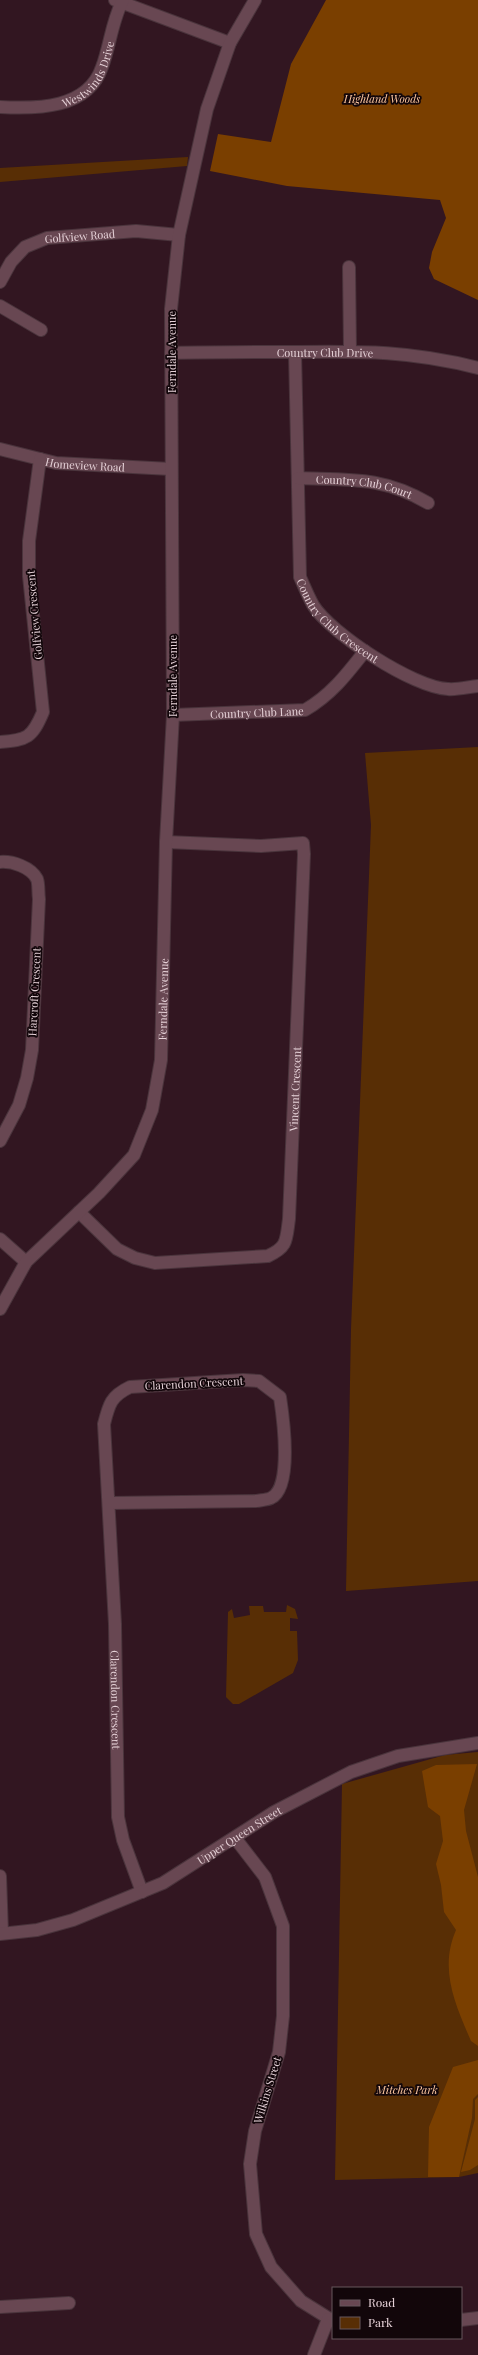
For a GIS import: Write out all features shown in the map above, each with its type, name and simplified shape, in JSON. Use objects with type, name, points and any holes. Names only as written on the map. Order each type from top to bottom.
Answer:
[{"type":"street","name":"Ferndale Avenue","points":[[0,1310],[26,1262],[79,1212],[134,1155],[152,1110],[161,1060],[166,842],[173,714],[171,309],[179,235],[207,109],[230,43],[255,0]]},
{"type":"street","name":"Westwinds Drive","points":[[0,107],[42,106],[66,103],[93,86],[102,69],[119,1],[230,43]]},
{"type":"street","name":"Golfview Road","points":[[0,282],[11,262],[25,247],[47,238],[136,231],[179,235]]},
{"type":"street","points":[[349,267],[350,351]]},
{"type":"street","points":[[0,306],[41,330]]},
{"type":"street","name":"Country Club Drive","points":[[171,353],[350,351],[405,353],[446,359],[478,368]]},
{"type":"street","name":"Country Club Crescent","points":[[295,352],[300,577],[313,605],[333,627],[365,651],[403,674],[430,686],[447,689],[478,686]]},
{"type":"street","name":"Homeview Road","points":[[0,449],[56,463],[171,469]]},
{"type":"street","name":"Golfview Crescent","points":[[0,742],[22,740],[35,731],[43,712],[30,576],[29,541],[40,459]]},
{"type":"street","name":"Country Club Court","points":[[298,478],[374,481],[410,492],[428,503]]},
{"type":"street","name":"Country Club Lane","points":[[173,714],[277,713],[305,710],[322,700],[340,683],[365,651]]},
{"type":"street","name":"Vincent Crescent","points":[[79,1212],[117,1249],[136,1258],[155,1263],[268,1256],[279,1251],[286,1243],[289,1219],[304,854],[303,843],[261,846],[166,842]]},
{"type":"street","name":"Harcroft Crescent","points":[[0,862],[25,867],[36,878],[39,898],[32,1050],[27,1078],[19,1105],[0,1141]]},
{"type":"street","points":[[0,1239],[26,1262]]},
{"type":"street","name":"Clarendon Crescent","points":[[110,1503],[256,1501],[272,1498],[282,1487],[285,1471],[280,1396],[259,1381],[243,1380],[130,1387],[117,1394],[108,1406],[104,1424],[110,1503],[115,1624],[118,1817],[123,1840],[142,1892]]},
{"type":"street","name":"Upper Queen Street","points":[[1,1934],[37,1930],[73,1920],[163,1883],[274,1812],[351,1772],[398,1756],[478,1742]]},
{"type":"street","name":"Wilkins Street","points":[[235,1838],[266,1877],[283,1926],[283,2016],[279,2052],[255,2131],[250,2164],[256,2234],[271,2267],[301,2301],[331,2320]]},
{"type":"street","points":[[0,1876],[1,1934]]},
{"type":"street","points":[[0,2307],[70,2303]]},
{"type":"street","points":[[462,2320],[478,2318]]},
{"type":"street","points":[[314,2355],[331,2320]]},
{"type":"green space","name":"Highland Woods","points":[[326,0],[478,0],[478,300],[434,279],[429,268],[432,252],[446,218],[440,200],[287,186],[210,171],[218,134],[271,142],[291,64]]},
{"type":"green space","points":[[188,157],[187,166],[0,182],[0,168]]},
{"type":"green space","points":[[478,747],[478,1581],[346,1591],[351,1329],[371,825],[365,753]]},
{"type":"green space","points":[[287,1605],[295,1609],[298,1619],[290,1618],[290,1631],[297,1631],[298,1660],[293,1673],[239,1704],[233,1704],[226,1697],[228,1612],[232,1609],[234,1618],[250,1615],[249,1606],[263,1606],[264,1612],[286,1612]]},
{"type":"green space","name":"Mitches Park","points":[[478,1752],[478,2173],[459,2177],[335,2180],[342,1784],[445,1755]]},
{"type":"green space","points":[[477,1764],[464,1810],[466,1831],[478,1877],[478,2046],[471,2041],[451,1986],[449,1959],[451,1944],[456,1930],[444,1912],[441,1885],[436,1864],[443,1841],[440,1816],[428,1807],[422,1771],[436,1765]]},
{"type":"green space","points":[[478,2060],[478,2094],[473,2099],[472,2118],[459,2177],[428,2177],[429,2127],[453,2067]]},
{"type":"green space","points":[[478,2097],[478,2165],[470,2170],[461,2172],[475,2119],[475,2100]]}]
